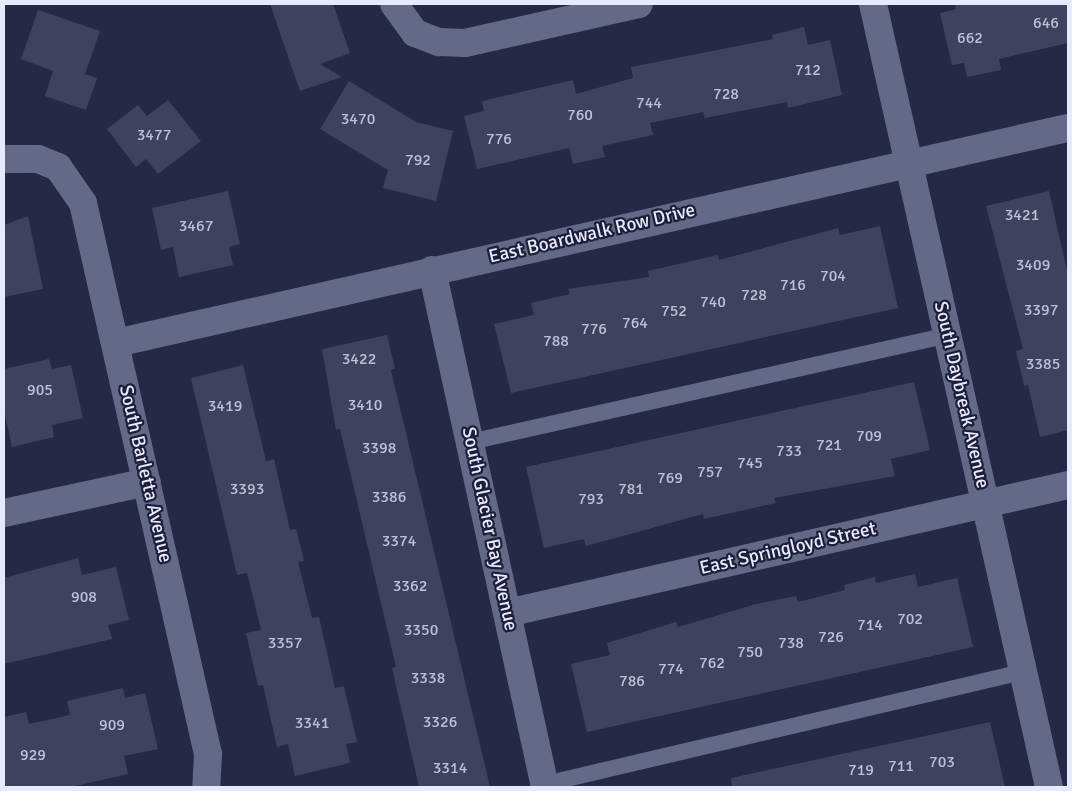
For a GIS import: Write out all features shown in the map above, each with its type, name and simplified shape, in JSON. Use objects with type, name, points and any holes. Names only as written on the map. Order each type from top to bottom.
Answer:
[{"type":"street","points":[[394,4],[415,33],[439,42],[465,43],[639,4]]},
{"type":"street","name":"South Daybreak Avenue","points":[[873,4],[1050,787]]},
{"type":"street","name":"East Boardwalk Row Drive","points":[[116,342],[1068,128]]},
{"type":"street","name":"South Barletta Avenue","points":[[4,159],[38,160],[58,168],[83,203],[208,754],[206,787]]},
{"type":"street","name":"South Glacier Bay Avenue","points":[[432,270],[545,786]]},
{"type":"street","points":[[4,513],[147,482]]},
{"type":"street","name":"East Springloyd Street","points":[[507,613],[1068,485]]},
{"type":"lane","points":[[470,442],[948,335]]},
{"type":"lane","points":[[545,786],[1024,672]]},
{"type":"building","points":[[270,4],[333,4],[350,53],[320,64],[342,77],[300,91]]},
{"type":"building","points":[[955,4],[1068,4],[1068,43],[999,59],[1001,70],[967,77],[964,63],[952,65],[940,13],[956,9]]},
{"type":"building","points":[[38,10],[100,31],[85,74],[97,78],[86,110],[45,96],[53,71],[21,59]]},
{"type":"building","points":[[804,27],[808,45],[830,40],[842,95],[788,108],[787,102],[705,118],[703,112],[650,123],[653,135],[602,146],[605,157],[573,164],[569,148],[477,169],[464,116],[484,111],[482,101],[573,80],[576,94],[633,78],[631,67],[773,39],[772,35]]},
{"type":"building","points":[[349,81],[416,122],[453,131],[436,201],[383,188],[388,170],[320,129]]},
{"type":"building","points":[[168,100],[201,141],[158,174],[146,159],[136,167],[107,129],[138,105],[147,116]]},
{"type":"building","points":[[228,191],[240,244],[229,247],[233,265],[179,277],[173,247],[161,250],[152,208]]},
{"type":"building","points":[[1049,191],[1068,275],[1068,430],[1040,437],[1028,385],[1024,386],[1016,351],[1023,349],[986,206]]},
{"type":"building","points":[[28,216],[43,289],[4,297],[4,225]]},
{"type":"building","points":[[880,226],[898,308],[511,393],[494,324],[534,315],[531,303],[570,294],[568,289],[649,277],[648,271],[718,255],[719,260],[838,228],[840,235]]},
{"type":"building","points":[[387,335],[395,369],[391,370],[490,787],[419,787],[392,668],[396,667],[340,429],[336,430],[322,349]]},
{"type":"building","points":[[49,359],[52,369],[71,365],[83,418],[52,425],[54,437],[12,447],[4,410],[4,369]]},
{"type":"building","points":[[243,365],[266,461],[274,459],[290,530],[296,529],[304,561],[298,562],[312,618],[319,617],[335,688],[344,686],[357,742],[346,744],[350,763],[295,776],[288,744],[277,747],[263,685],[258,686],[246,633],[261,630],[247,573],[237,575],[191,378]]},
{"type":"building","points":[[914,382],[930,450],[891,459],[895,476],[774,498],[776,503],[704,519],[703,514],[586,546],[584,539],[544,548],[526,467]]},
{"type":"building","points":[[78,558],[82,575],[116,567],[129,620],[108,625],[112,639],[4,664],[4,578]]},
{"type":"building","points":[[915,574],[918,587],[957,578],[973,647],[587,732],[571,664],[610,655],[607,643],[676,622],[678,627],[756,604],[796,596],[798,602],[845,590],[844,585],[875,577],[876,583]]},
{"type":"building","points":[[123,688],[125,698],[145,693],[158,749],[124,756],[128,774],[71,787],[4,787],[4,717],[26,712],[29,724],[70,715],[67,701]]},
{"type":"building","points":[[990,722],[1005,787],[732,787],[731,778]]}]
